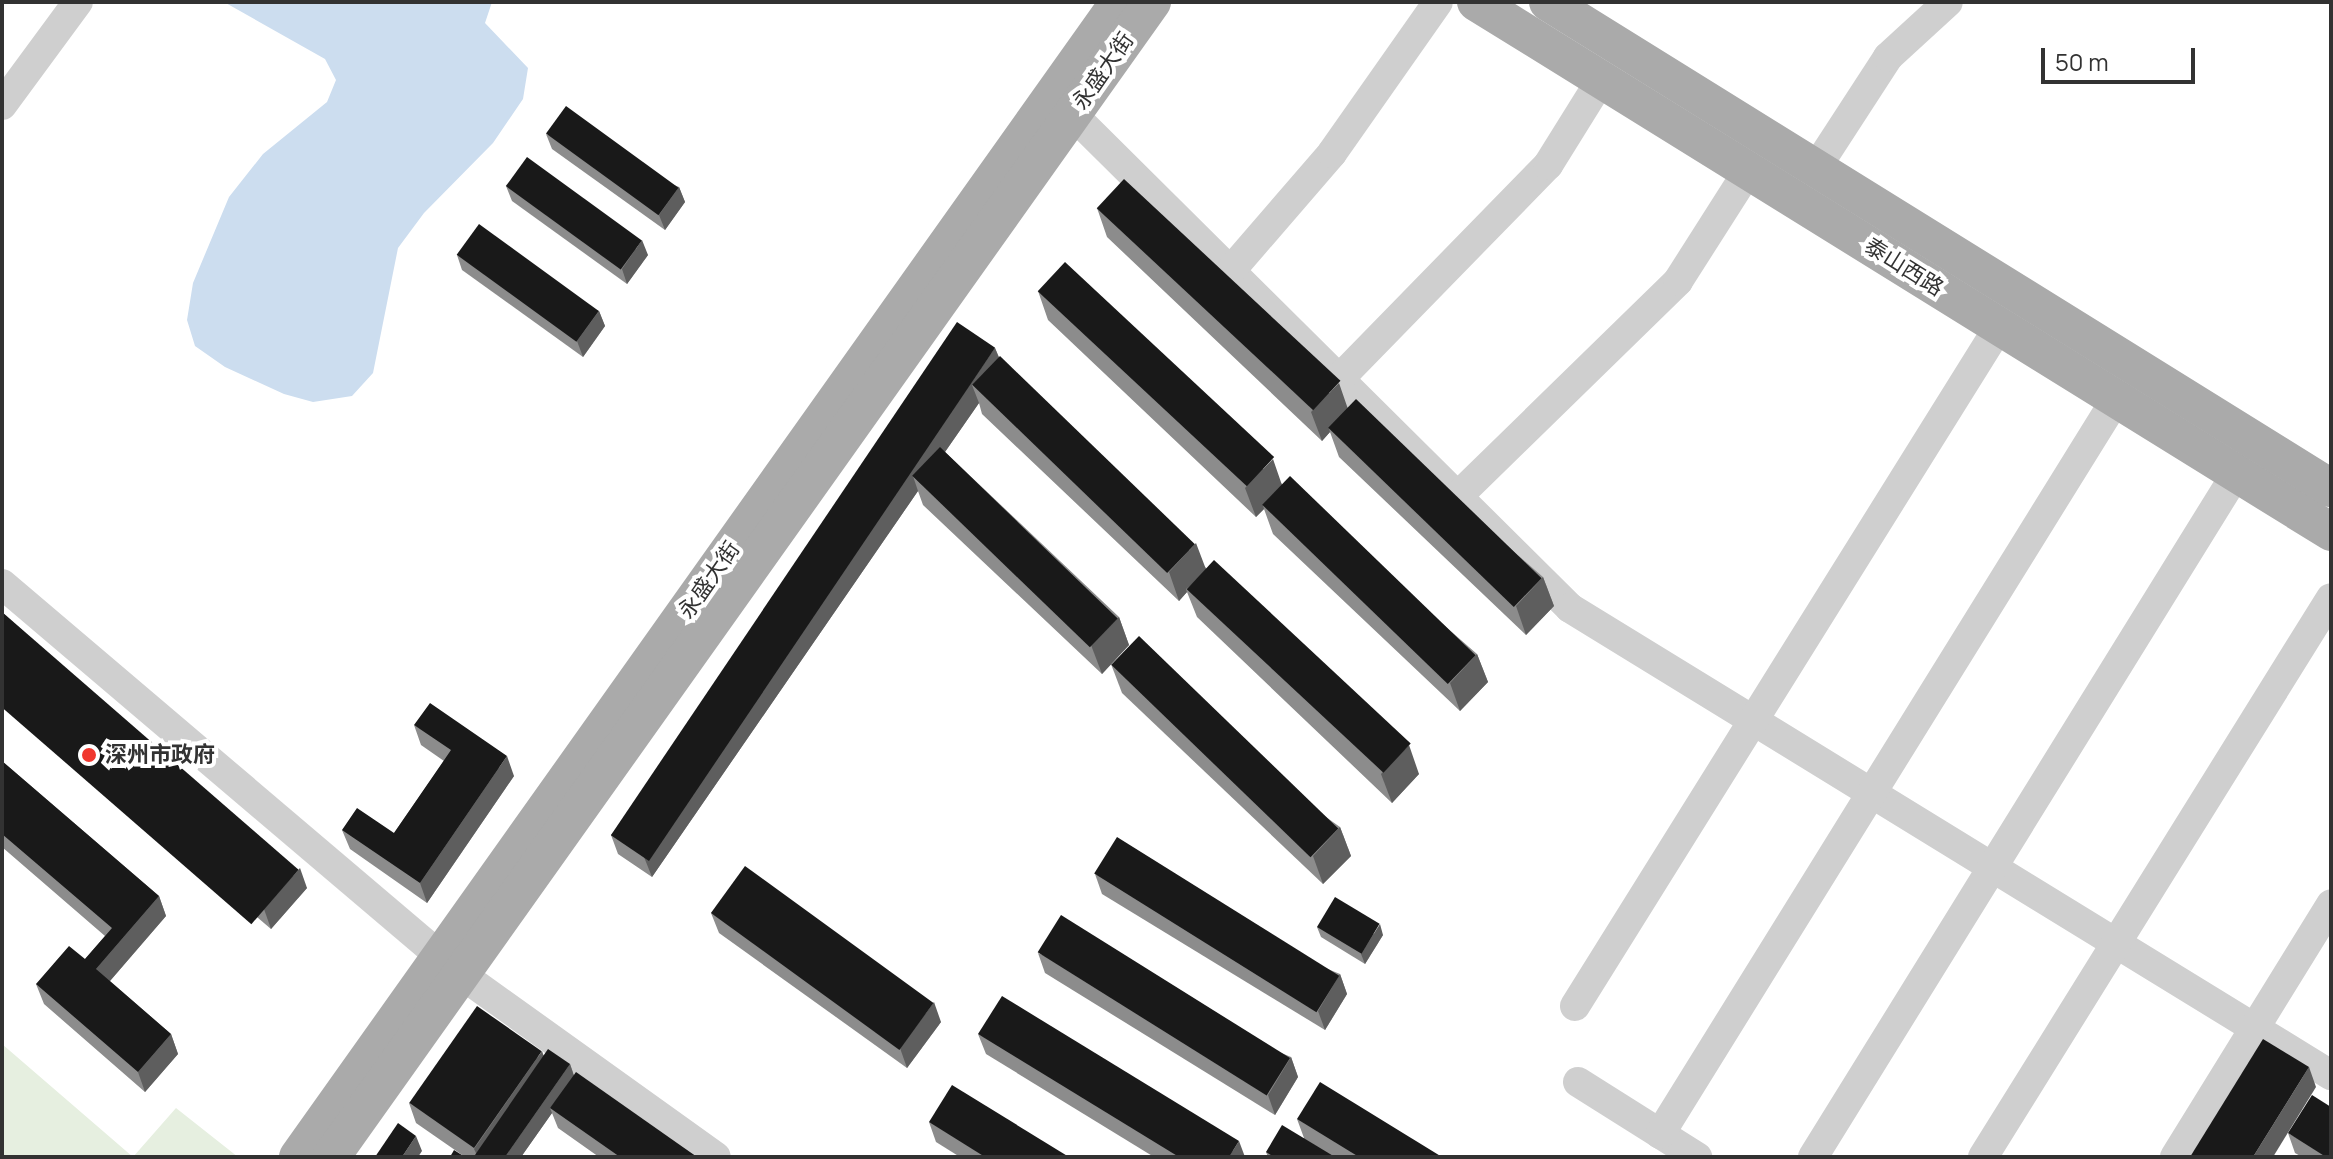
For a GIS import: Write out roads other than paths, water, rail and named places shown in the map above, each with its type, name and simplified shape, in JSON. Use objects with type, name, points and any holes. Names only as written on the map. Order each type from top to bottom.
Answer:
[{"type":"main road","name":"永盛大街","points":[[331,1157],[452,966],[1119,2]]},
{"type":"main road","name":"永盛大街","points":[[298,1157],[452,966],[1152,2]]},
{"type":"main road","name":"泰山西路","points":[[1476,2],[2331,532]]},
{"type":"main road","name":"泰山西路","points":[[1548,2],[2331,488]]},
{"type":"street","points":[[2,105],[78,2]]},
{"type":"street","points":[[1232,269],[1332,153],[1438,2]]},
{"type":"street","points":[[1816,168],[1888,57],[1948,2]]},
{"type":"street","points":[[1342,376],[1548,165],[1601,80]]},
{"type":"street","points":[[1072,114],[1342,376],[1570,608],[2331,1075]]},
{"type":"street","points":[[1459,495],[1678,281],[1748,171]]},
{"type":"street","points":[[1575,1006],[1999,327]]},
{"type":"street","points":[[1660,1134],[2116,399]]},
{"type":"street","points":[[1813,1157],[2236,474]]},
{"type":"street","points":[[2,584],[452,966],[716,1157]]},
{"type":"street","points":[[1983,1157],[2331,598]]},
{"type":"street","points":[[2175,1157],[2331,904]]},
{"type":"street","points":[[1578,1082],[1697,1157]]},
{"type":"water","points":[[224,2],[492,2],[485,23],[528,68],[523,99],[493,143],[424,213],[398,248],[373,373],[352,396],[313,402],[284,394],[225,367],[195,346],[187,320],[193,283],[229,197],[263,154],[327,102],[336,80],[325,59]]},
{"type":"place","name":"深州市政府","points":[[89,755]]}]
